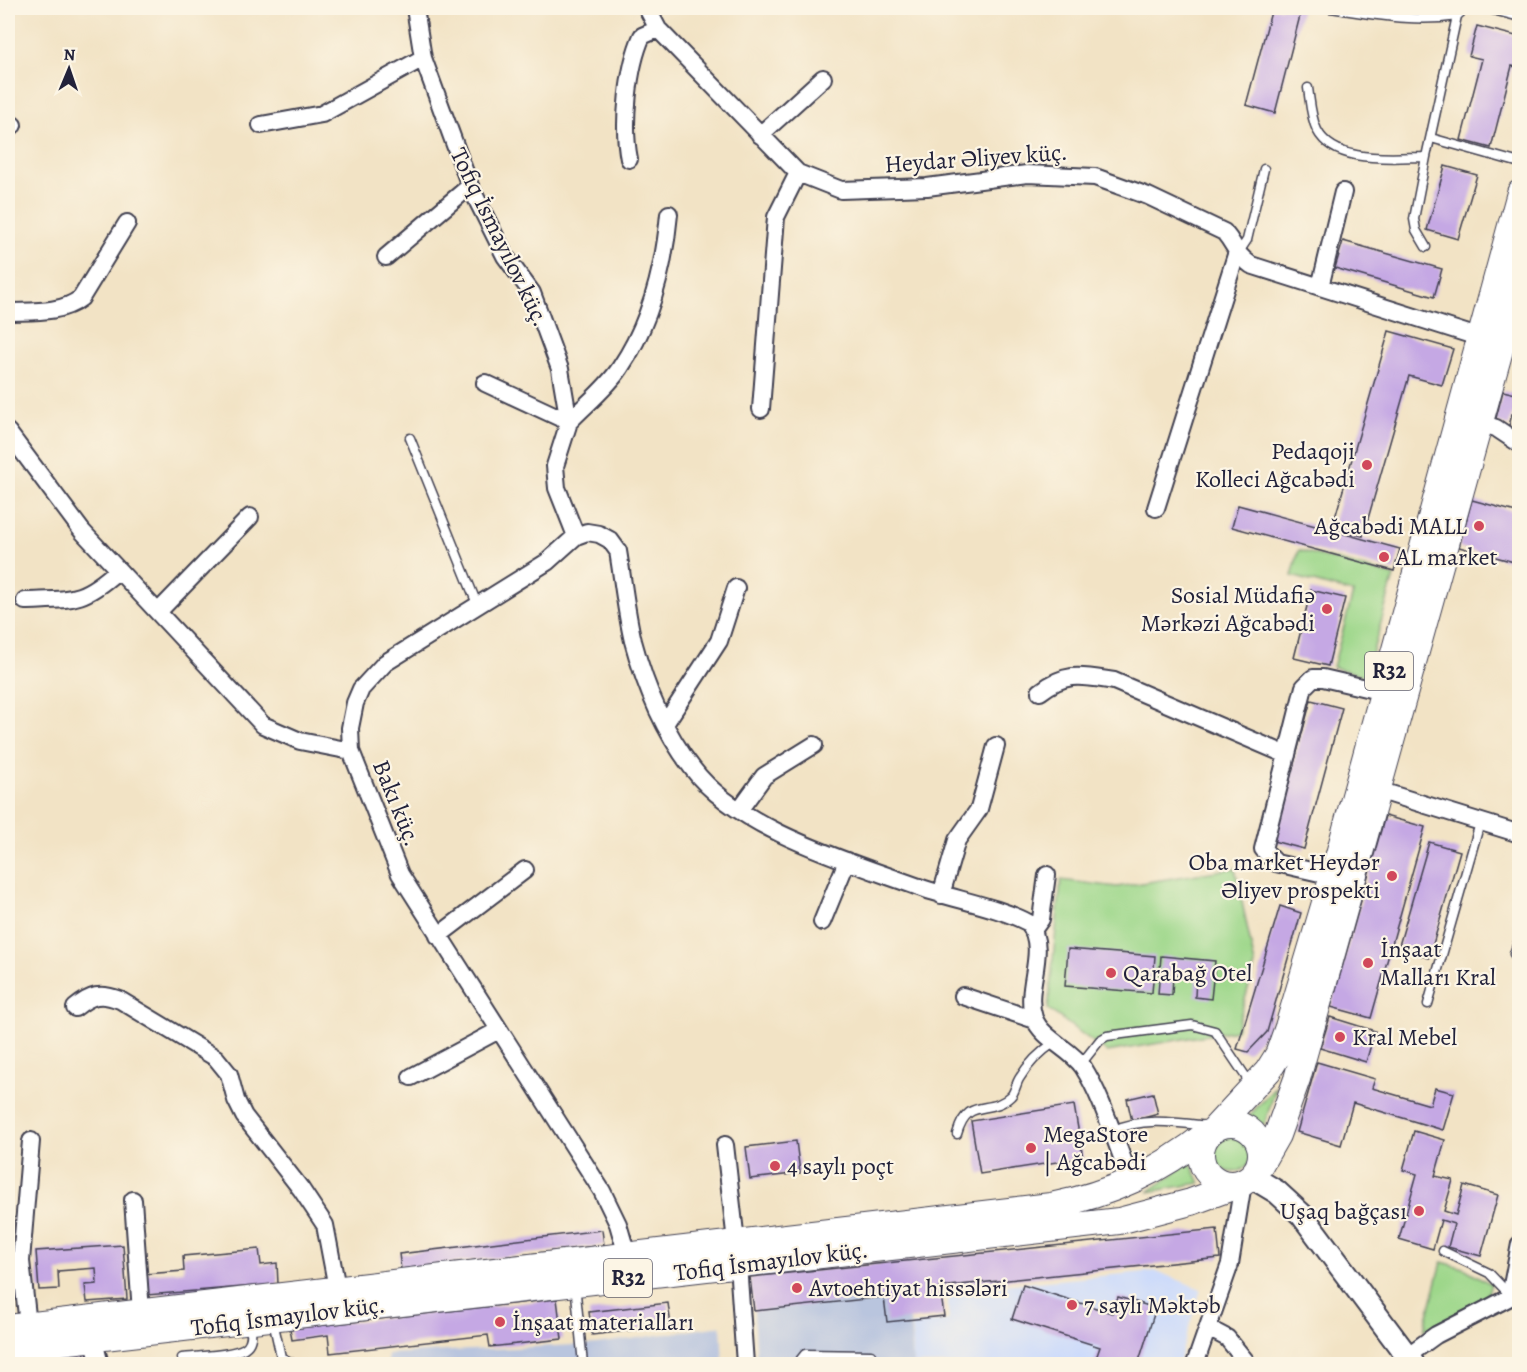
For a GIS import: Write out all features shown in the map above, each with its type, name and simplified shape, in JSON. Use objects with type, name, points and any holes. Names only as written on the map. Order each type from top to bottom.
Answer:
[{"type":"main road","name":"R32","points":[[17,1343],[91,1328],[141,1312],[337,1288],[426,1289],[627,1255],[737,1253],[1051,1206],[1088,1198],[1132,1182],[1176,1158],[1212,1130],[1254,1089],[1278,1054],[1288,1027],[1333,876],[1368,787],[1383,692],[1520,193]]},
{"type":"main road","name":"R32","points":[[1251,1177],[1277,1134],[1297,1079],[1368,787],[1479,423],[1520,278]]},
{"type":"main road","points":[[1234,1124],[1250,1130],[1256,1137],[1262,1153],[1251,1177],[1222,1184],[1206,1172],[1200,1152],[1212,1130],[1234,1124]]},
{"type":"main road","name":"Tofiq İsmayılov küç.","points":[[91,1328],[262,1319],[426,1289],[575,1284],[737,1253],[1119,1221],[1182,1204],[1251,1177]]},
{"type":"street","name":"Tofiq İsmayılov küç.","points":[[416,8],[423,58],[470,186],[505,256],[532,293],[560,369],[568,422],[555,466],[557,488],[576,536]]},
{"type":"street","name":"Heydar Əliyev küç.","points":[[647,8],[658,29],[798,173],[841,190],[927,187],[1027,174],[1095,177],[1148,196],[1224,232],[1233,242],[1236,255]]},
{"type":"street","points":[[629,159],[626,143],[627,120],[634,54],[642,36],[658,29]]},
{"type":"street","points":[[261,125],[322,114],[423,58]]},
{"type":"street","points":[[760,135],[823,78]]},
{"type":"street","points":[[761,409],[776,217],[798,173]]},
{"type":"street","points":[[386,256],[470,186]]},
{"type":"street","points":[[1320,287],[1343,192]]},
{"type":"street","points":[[485,383],[568,422],[620,370],[652,308],[665,256],[669,214]]},
{"type":"street","points":[[8,312],[64,309],[73,305],[81,298],[127,224]]},
{"type":"street","points":[[1156,508],[1236,255],[1251,265],[1481,338]]},
{"type":"street","points":[[1479,423],[1496,428],[1520,444]]},
{"type":"street","name":"Bakı küç.","points":[[8,432],[82,531],[263,725],[300,741],[351,751],[400,874],[602,1191],[618,1224],[627,1255]]},
{"type":"street","points":[[158,612],[250,517]]},
{"type":"street","points":[[351,751],[350,728],[355,703],[373,675],[385,663],[547,562],[576,536],[587,532],[599,534],[610,540],[618,551],[633,639],[645,681],[665,724],[693,770],[760,823],[847,861],[941,895],[1020,919],[1033,930],[1038,949],[1032,1007],[1035,1020],[1055,1042],[1081,1064],[1091,1081],[1132,1182]]},
{"type":"street","points":[[25,601],[73,599],[87,595],[117,571]]},
{"type":"street","points":[[665,724],[719,641],[736,588]]},
{"type":"street","points":[[1040,692],[1056,680],[1083,676],[1114,681],[1287,755]]},
{"type":"street","points":[[1333,876],[1276,863],[1263,849],[1304,687],[1313,678],[1383,692]]},
{"type":"street","points":[[740,809],[764,776],[814,745]]},
{"type":"street","points":[[941,895],[957,840],[979,809],[996,746]]},
{"type":"street","points":[[1368,787],[1520,834]]},
{"type":"street","points":[[822,921],[847,861]]},
{"type":"street","points":[[438,936],[525,870]]},
{"type":"street","points":[[1033,930],[1041,919],[1047,875]]},
{"type":"street","points":[[75,1008],[90,996],[104,994],[120,1000],[216,1058],[229,1074],[236,1100],[244,1116],[301,1189],[325,1226],[337,1288]]},
{"type":"street","points":[[963,996],[1035,1020]]},
{"type":"street","points":[[411,1077],[499,1030]]},
{"type":"street","points":[[17,1343],[31,1141]]},
{"type":"street","points":[[725,1145],[746,1365]]},
{"type":"street","points":[[1196,1365],[1230,1264],[1251,1177],[1277,1192],[1302,1215],[1410,1360],[1419,1345],[1515,1294],[1520,1244]]},
{"type":"street","points":[[133,1200],[141,1312]]},
{"type":"street","points":[[91,1328],[100,1365]]},
{"type":"street","points":[[1208,1328],[1227,1338],[1248,1365]]},
{"type":"lane","points":[[1330,8],[1405,19],[1434,20],[1457,15],[1466,8]]},
{"type":"lane","points":[[1485,8],[1520,17]]},
{"type":"lane","points":[[1426,247],[1416,230],[1414,219],[1457,15]]},
{"type":"lane","points":[[1308,88],[1316,129],[1327,144],[1346,152],[1371,157],[1426,157]]},
{"type":"lane","points":[[1431,138],[1520,163]]},
{"type":"lane","points":[[1236,255],[1247,240],[1264,169]]},
{"type":"lane","points":[[410,438],[477,604]]},
{"type":"lane","points":[[1428,1004],[1480,823]]},
{"type":"lane","points":[[1514,954],[1520,937]]},
{"type":"lane","points":[[1081,1064],[1100,1040],[1107,1036],[1192,1025],[1206,1027],[1215,1031],[1254,1089]]},
{"type":"lane","points":[[957,1134],[961,1118],[973,1108],[994,1105],[1011,1096],[1037,1054],[1055,1042]]},
{"type":"lane","points":[[1110,1132],[1125,1125],[1163,1121],[1212,1130]]},
{"type":"lane","points":[[1443,1251],[1489,1274],[1515,1294]]},
{"type":"lane","points":[[575,1284],[583,1365]]},
{"type":"lane","points":[[182,1358],[235,1352],[246,1348],[262,1319]]},
{"type":"lane","points":[[262,1319],[281,1357],[294,1365]]},
{"type":"lane","points":[[797,1365],[805,1354],[871,1355]]},
{"type":"shaded area","name":"7 saylı Məktəb","points":[[1156,1271],[1201,1289],[1178,1364],[913,1364],[912,1325],[949,1320],[946,1290]]},
{"type":"shaded area","points":[[884,1297],[887,1322],[910,1319],[913,1364],[757,1364],[754,1311]]},
{"type":"shaded area","points":[[721,1326],[723,1364],[388,1364],[387,1354],[596,1344]]},
{"type":"green space","points":[[1299,550],[1394,576],[1366,676],[1333,667],[1353,593],[1292,576]]},
{"type":"green space","points":[[1235,868],[1255,965],[1236,1030],[1107,1052],[1048,1009],[1061,880],[1117,887]]},
{"type":"green space","points":[[1277,1085],[1264,1125],[1248,1117]]},
{"type":"green space","points":[[1233,1136],[1246,1141],[1251,1154],[1246,1167],[1233,1172],[1220,1167],[1215,1154],[1220,1141]]},
{"type":"green space","points":[[1190,1162],[1200,1183],[1148,1192]]},
{"type":"green space","points":[[1442,1262],[1464,1268],[1491,1284],[1485,1302],[1424,1330]]},
{"type":"building","points":[[1272,8],[1302,8],[1275,113],[1246,105]]},
{"type":"building","points":[[1477,26],[1520,37],[1520,68],[1512,66],[1491,148],[1461,140],[1482,59],[1469,56]]},
{"type":"building","points":[[1445,166],[1477,175],[1458,239],[1427,230]]},
{"type":"building","points":[[1343,241],[1442,269],[1434,297],[1335,268]]},
{"type":"building","points":[[1389,331],[1453,349],[1442,385],[1409,376],[1363,536],[1332,528]]},
{"type":"building","points":[[1503,391],[1520,395],[1520,416],[1512,414],[1509,426],[1495,422]]},
{"type":"building","points":[[1472,500],[1520,513],[1520,542],[1514,562],[1459,547]]},
{"type":"building","points":[[1238,505],[1400,549],[1394,571],[1232,527]]},
{"type":"building","points":[[1311,590],[1345,598],[1328,666],[1294,658]]},
{"type":"building","points":[[1311,700],[1342,708],[1304,849],[1273,841]]},
{"type":"building","points":[[1385,816],[1425,827],[1371,1018],[1331,1007]]},
{"type":"building","points":[[1429,842],[1460,851],[1429,958],[1398,949]]},
{"type":"building","points":[[1280,906],[1301,913],[1267,1032],[1248,1052],[1237,1049]]},
{"type":"building","points":[[1068,949],[1155,956],[1152,993],[1065,986]]},
{"type":"building","points":[[1161,956],[1215,961],[1211,999],[1195,997],[1196,977],[1173,976],[1172,995],[1158,994]]},
{"type":"building","points":[[1330,1017],[1375,1031],[1366,1062],[1320,1048]]},
{"type":"building","points":[[1317,1062],[1375,1079],[1372,1088],[1430,1105],[1435,1088],[1454,1093],[1443,1130],[1353,1103],[1341,1145],[1297,1132]]},
{"type":"building","points":[[1153,1093],[1158,1114],[1132,1121],[1127,1099]]},
{"type":"building","points":[[1074,1105],[1083,1158],[980,1174],[971,1121]]},
{"type":"building","points":[[1414,1131],[1445,1140],[1435,1176],[1453,1180],[1444,1211],[1456,1215],[1464,1185],[1498,1195],[1481,1256],[1448,1247],[1454,1224],[1441,1220],[1433,1249],[1399,1239],[1417,1174],[1403,1170]]},
{"type":"building","points":[[796,1141],[800,1173],[750,1179],[746,1147]]},
{"type":"building","points":[[1217,1229],[1220,1258],[940,1287],[944,1316],[887,1322],[884,1297],[754,1311],[750,1277]]},
{"type":"building","points":[[602,1230],[604,1245],[401,1269],[399,1254]]},
{"type":"building","points":[[123,1245],[127,1299],[87,1302],[85,1285],[97,1284],[96,1268],[58,1271],[59,1289],[39,1290],[36,1251]]},
{"type":"building","points":[[259,1249],[261,1265],[277,1263],[278,1284],[147,1295],[145,1274],[184,1271],[183,1256]]},
{"type":"building","points":[[1023,1285],[1112,1313],[1118,1297],[1156,1308],[1138,1364],[1094,1364],[1100,1347],[1012,1319]]},
{"type":"building","points":[[557,1299],[562,1339],[490,1347],[488,1335],[330,1353],[328,1335],[292,1340],[290,1329]]},
{"type":"building","points":[[668,1303],[671,1326],[592,1335],[589,1312]]},
{"type":"building","points":[[84,1348],[86,1364],[32,1364],[30,1355]]},
{"type":"place","name":"Pedaqoji Kolleci Ağcabədi","points":[[1367,465]]},
{"type":"place","name":"Ağcabədi MALL","points":[[1479,526]]},
{"type":"place","name":"AL market","points":[[1384,557]]},
{"type":"place","name":"Sosial Müdafiə Mərkəzi Ağcabədi","points":[[1327,609]]},
{"type":"place","name":"Oba market Heydər Əliyev prospekti","points":[[1392,876]]},
{"type":"place","name":"İnşaat Malları Kral","points":[[1368,963]]},
{"type":"place","name":"Qarabağ Otel","points":[[1111,973]]},
{"type":"place","name":"Kral Mebel","points":[[1340,1037]]},
{"type":"place","name":"MegaStore | Ağcabədi","points":[[1031,1148]]},
{"type":"place","name":"4 saylı poçt","points":[[775,1166]]},
{"type":"place","name":"Uşaq bağçası","points":[[1419,1211]]},
{"type":"place","name":"Avtoehtiyat hissələri","points":[[797,1288]]},
{"type":"place","name":"7 saylı Məktəb","points":[[1072,1305]]},
{"type":"place","name":"İnşaat materialları","points":[[500,1322]]}]
